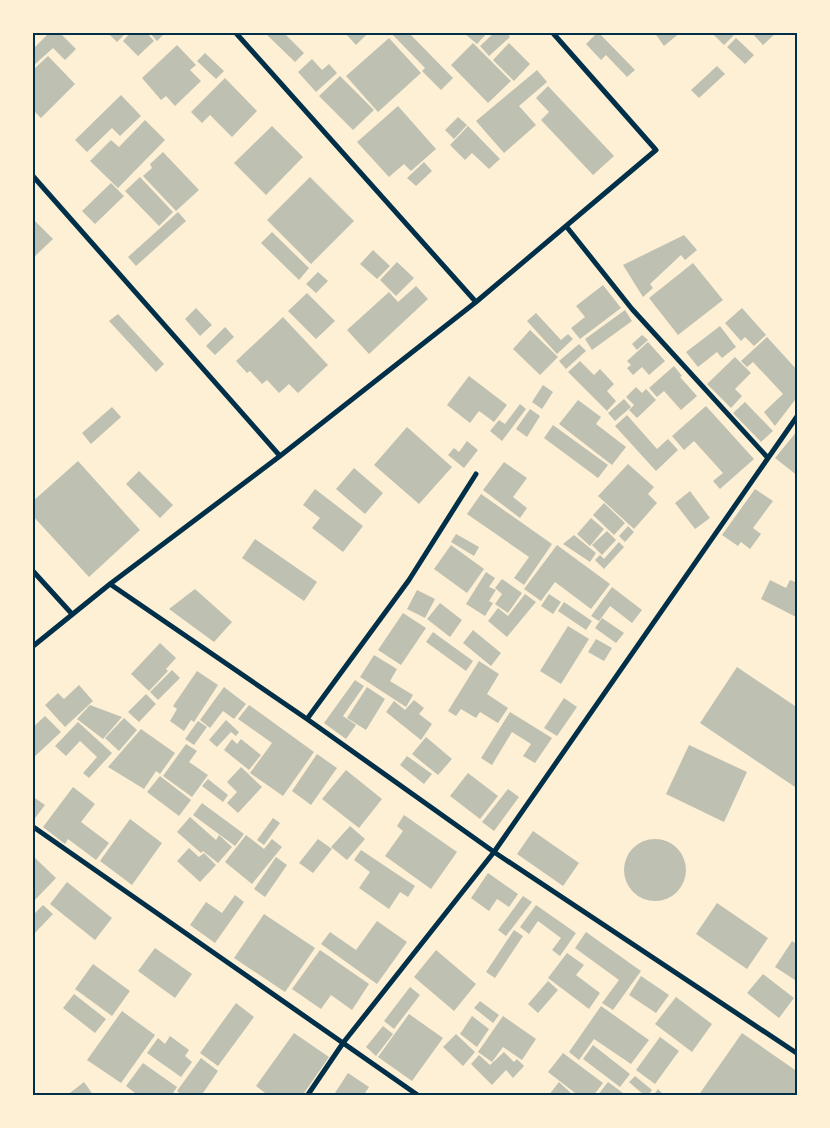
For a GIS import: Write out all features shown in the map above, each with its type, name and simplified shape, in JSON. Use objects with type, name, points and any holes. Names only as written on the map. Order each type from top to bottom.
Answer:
[{"type":"street","points":[[235,32],[476,302]]},
{"type":"street","points":[[32,647],[110,584],[280,456],[476,302],[656,150],[552,32]]},
{"type":"street","points":[[32,175],[280,456]]},
{"type":"street","points":[[566,226],[632,309],[768,458]]},
{"type":"street","points":[[307,1096],[343,1043],[494,852],[798,415]]},
{"type":"street","points":[[307,719],[409,580],[476,474]]},
{"type":"street","points":[[32,570],[72,614]]},
{"type":"street","points":[[110,584],[307,719],[494,852],[798,1054]]},
{"type":"street","points":[[32,826],[419,1096]]},
{"type":"building","points":[[50,32],[59,32],[76,49],[65,60],[53,48],[32,67],[32,50]]},
{"type":"building","points":[[107,32],[127,32],[117,42]]},
{"type":"building","points":[[131,32],[146,32],[154,41],[138,56],[123,41]]},
{"type":"building","points":[[149,32],[166,32],[157,41]]},
{"type":"building","points":[[264,32],[283,32],[304,53],[295,62]]},
{"type":"building","points":[[344,32],[369,32],[356,45]]},
{"type":"building","points":[[390,32],[408,32],[453,78],[441,90],[422,71],[425,68]]},
{"type":"building","points":[[466,32],[488,32],[477,44],[465,34]]},
{"type":"building","points":[[495,32],[506,32],[510,37],[489,56],[480,46]]},
{"type":"building","points":[[598,32],[635,70],[627,77],[606,55],[601,60],[586,44]]},
{"type":"building","points":[[654,32],[681,32],[664,46]]},
{"type":"building","points":[[711,32],[731,32],[734,35],[724,45]]},
{"type":"building","points":[[751,32],[777,32],[763,45]]},
{"type":"building","points":[[389,38],[421,73],[378,112],[346,76]]},
{"type":"building","points":[[736,38],[754,55],[745,64],[727,47]]},
{"type":"building","points":[[473,43],[511,81],[488,103],[451,65]]},
{"type":"building","points":[[509,43],[530,64],[514,81],[493,60]]},
{"type":"building","points":[[177,45],[196,65],[190,70],[201,81],[175,106],[166,96],[161,100],[142,78]]},
{"type":"building","points":[[205,53],[224,71],[216,79],[197,61]]},
{"type":"building","points":[[48,56],[75,84],[41,118],[32,109],[32,71]]},
{"type":"building","points":[[312,59],[322,70],[329,64],[337,73],[316,92],[298,72]]},
{"type":"building","points":[[717,66],[725,74],[699,98],[691,90]]},
{"type":"building","points":[[537,70],[547,82],[519,106],[536,125],[504,153],[476,121]]},
{"type":"building","points":[[340,76],[374,110],[353,130],[319,96]]},
{"type":"building","points":[[225,78],[257,111],[232,137],[210,115],[202,123],[191,112]]},
{"type":"building","points":[[548,86],[614,156],[593,175],[541,120],[549,112],[536,98]]},
{"type":"building","points":[[121,95],[141,116],[120,136],[112,128],[87,152],[75,140]]},
{"type":"building","points":[[398,106],[436,149],[411,171],[404,164],[389,177],[357,142]]},
{"type":"building","points":[[458,117],[467,125],[454,139],[445,130]]},
{"type":"building","points":[[145,120],[165,140],[118,188],[90,161],[111,140],[119,147]]},
{"type":"building","points":[[272,126],[303,157],[266,195],[234,163]]},
{"type":"building","points":[[468,126],[500,159],[489,169],[472,153],[465,160],[450,145]]},
{"type":"building","points":[[163,152],[199,190],[176,211],[143,176],[152,168],[150,164]]},
{"type":"building","points":[[424,162],[432,171],[416,186],[407,178]]},
{"type":"building","points":[[140,177],[173,212],[159,226],[125,191]]},
{"type":"building","points":[[310,177],[354,221],[311,264],[267,220]]},
{"type":"building","points":[[111,183],[124,196],[95,224],[82,211]]},
{"type":"building","points":[[178,212],[186,221],[136,266],[128,257]]},
{"type":"building","points":[[32,218],[53,239],[32,259]]},
{"type":"building","points":[[272,232],[309,268],[299,280],[261,243]]},
{"type":"building","points":[[684,235],[697,250],[685,260],[681,255],[650,284],[653,288],[643,297],[623,265]]},
{"type":"building","points":[[373,250],[390,266],[377,279],[360,264]]},
{"type":"building","points":[[397,262],[414,278],[396,296],[380,280]]},
{"type":"building","points":[[693,263],[723,300],[678,335],[649,298]]},
{"type":"building","points":[[318,272],[328,281],[316,293],[306,284]]},
{"type":"building","points":[[603,285],[621,308],[580,339],[571,328],[585,317],[576,306]]},
{"type":"building","points":[[416,286],[428,299],[369,354],[347,330],[389,292],[398,302]]},
{"type":"building","points":[[307,293],[335,321],[316,339],[288,311]]},
{"type":"building","points":[[196,308],[212,325],[200,336],[185,319]]},
{"type":"building","points":[[742,308],[766,335],[754,346],[745,337],[741,341],[725,323]]},
{"type":"building","points":[[625,310],[632,321],[592,350],[585,339]]},
{"type":"building","points":[[536,313],[561,340],[568,334],[573,339],[557,354],[527,321]]},
{"type":"building","points":[[118,314],[164,364],[156,372],[109,321]]},
{"type":"building","points":[[283,317],[328,365],[298,393],[289,384],[279,393],[267,380],[262,384],[250,371],[247,373],[236,361]]},
{"type":"building","points":[[720,326],[736,347],[722,358],[717,352],[698,367],[686,352]]},
{"type":"building","points":[[225,327],[234,337],[215,355],[206,346]]},
{"type":"building","points":[[530,330],[558,357],[540,375],[513,349]]},
{"type":"building","points":[[642,335],[648,340],[637,350],[632,344]]},
{"type":"building","points":[[767,337],[798,371],[798,396],[775,426],[764,412],[783,394],[753,362],[747,367],[741,361]]},
{"type":"building","points":[[648,342],[665,361],[649,375],[642,367],[633,375],[627,368],[631,365],[627,361]]},
{"type":"building","points":[[579,344],[586,351],[566,369],[559,361]]},
{"type":"building","points":[[735,357],[751,373],[735,389],[742,396],[731,408],[707,384]]},
{"type":"building","points":[[580,361],[594,375],[600,369],[614,384],[607,391],[616,401],[607,411],[568,372]]},
{"type":"building","points":[[674,366],[682,376],[680,377],[697,396],[681,410],[664,391],[657,397],[649,388]]},
{"type":"building","points":[[469,376],[507,405],[494,422],[479,411],[470,423],[447,405]]},
{"type":"building","points":[[543,385],[553,392],[542,409],[532,402]]},
{"type":"building","points":[[636,387],[642,393],[646,389],[656,400],[637,418],[629,410],[634,405],[626,397]]},
{"type":"building","points":[[624,399],[631,407],[615,421],[608,413]]},
{"type":"building","points":[[578,400],[601,417],[596,424],[626,447],[612,465],[559,424]]},
{"type":"building","points":[[745,402],[773,431],[761,442],[733,413]]},
{"type":"building","points":[[520,404],[526,409],[502,441],[490,431],[499,420],[505,424]]},
{"type":"building","points":[[706,406],[754,459],[720,489],[713,481],[723,473],[694,441],[684,450],[672,436]]},
{"type":"building","points":[[112,407],[121,417],[91,444],[82,433]]},
{"type":"building","points":[[530,409],[540,416],[527,437],[516,429]]},
{"type":"building","points":[[627,415],[657,449],[668,439],[678,450],[656,471],[615,426]]},
{"type":"building","points":[[553,425],[608,465],[598,478],[544,438]]},
{"type":"building","points":[[407,427],[452,467],[419,504],[374,465]]},
{"type":"building","points":[[798,430],[798,476],[775,458]]},
{"type":"building","points":[[467,441],[478,450],[464,468],[448,455],[454,448],[459,452]]},
{"type":"building","points":[[78,461],[140,530],[89,577],[32,515],[32,502]]},
{"type":"building","points":[[504,462],[527,478],[513,497],[527,508],[520,518],[483,490]]},
{"type":"building","points":[[628,464],[654,487],[648,494],[657,503],[634,529],[598,496]]},
{"type":"building","points":[[354,468],[383,493],[365,514],[336,489]]},
{"type":"building","points":[[139,471],[173,505],[160,518],[126,484]]},
{"type":"building","points":[[315,489],[363,526],[343,552],[312,528],[320,518],[303,505]]},
{"type":"building","points":[[755,489],[773,501],[753,528],[761,534],[750,549],[741,542],[738,546],[722,535]]},
{"type":"building","points":[[690,491],[710,518],[695,529],[675,503]]},
{"type":"building","points":[[481,494],[552,544],[524,585],[514,578],[529,557],[467,514]]},
{"type":"building","points":[[604,503],[625,523],[614,535],[593,515]]},
{"type":"building","points":[[591,518],[604,529],[590,546],[577,534]]},
{"type":"building","points":[[628,526],[634,532],[625,542],[619,536]]},
{"type":"building","points":[[607,531],[616,540],[602,555],[592,545]]},
{"type":"building","points":[[456,534],[479,547],[474,556],[451,542]]},
{"type":"building","points":[[574,535],[596,553],[590,562],[563,544]]},
{"type":"building","points":[[255,539],[317,582],[304,601],[242,558]]},
{"type":"building","points":[[619,542],[624,547],[604,569],[595,560],[600,555],[604,559]]},
{"type":"building","points":[[451,545],[484,569],[467,593],[434,569]]},
{"type":"building","points":[[557,545],[610,584],[591,609],[555,582],[541,601],[524,589]]},
{"type":"building","points":[[486,572],[495,578],[489,587],[496,590],[489,601],[493,603],[485,616],[466,604]]},
{"type":"building","points":[[502,579],[522,593],[508,613],[495,604],[502,594],[495,588]]},
{"type":"building","points":[[770,580],[786,588],[790,580],[798,583],[796,617],[761,599]]},
{"type":"building","points":[[612,587],[642,610],[632,623],[610,606],[599,621],[591,616]]},
{"type":"building","points":[[195,589],[232,622],[214,642],[169,609]]},
{"type":"building","points":[[417,590],[435,599],[425,618],[407,609]]},
{"type":"building","points":[[525,594],[536,602],[507,637],[488,621],[498,608],[508,616]]},
{"type":"building","points":[[549,594],[561,602],[553,614],[541,606]]},
{"type":"building","points":[[564,602],[592,621],[586,630],[558,611]]},
{"type":"building","points":[[440,603],[462,620],[450,637],[427,619]]},
{"type":"building","points":[[403,613],[426,628],[401,665],[378,650]]},
{"type":"building","points":[[602,618],[624,633],[616,643],[595,628]]},
{"type":"building","points":[[568,626],[589,639],[561,684],[540,671]]},
{"type":"building","points":[[473,630],[501,653],[491,666],[463,643]]},
{"type":"building","points":[[433,632],[473,661],[466,671],[426,642]]},
{"type":"building","points":[[596,639],[612,648],[604,661],[588,652]]},
{"type":"building","points":[[160,643],[176,658],[166,669],[168,671],[149,691],[131,674]]},
{"type":"building","points":[[374,655],[397,669],[390,681],[413,695],[406,707],[360,677]]},
{"type":"building","points":[[479,661],[499,674],[487,694],[508,708],[498,723],[480,712],[476,718],[461,709],[456,716],[448,711]]},
{"type":"building","points":[[737,667],[798,708],[798,789],[700,723]]},
{"type":"building","points":[[172,670],[180,678],[158,700],[150,692]]},
{"type":"building","points":[[197,671],[218,685],[194,722],[191,720],[184,731],[170,721],[177,709],[173,706]]},
{"type":"building","points":[[355,680],[364,686],[343,716],[356,725],[346,739],[324,723]]},
{"type":"building","points":[[79,685],[93,701],[65,727],[45,705],[58,693],[64,699]]},
{"type":"building","points":[[224,687],[246,704],[234,719],[223,711],[210,728],[200,720]]},
{"type":"building","points":[[367,687],[385,699],[366,730],[347,718]]},
{"type":"building","points":[[146,694],[156,704],[139,722],[128,712]]},
{"type":"building","points":[[564,698],[577,707],[557,736],[544,728]]},
{"type":"building","points":[[414,700],[424,708],[419,714],[432,724],[421,740],[386,712],[394,701],[405,710]]},
{"type":"building","points":[[90,705],[122,717],[103,739],[77,719]]},
{"type":"building","points":[[249,705],[314,752],[283,796],[250,773],[272,743],[238,719]]},
{"type":"building","points":[[510,712],[552,738],[535,763],[523,756],[531,744],[512,732],[492,765],[481,758]]},
{"type":"building","points":[[45,716],[61,732],[32,759],[32,728]]},
{"type":"building","points":[[124,718],[137,730],[119,751],[105,738]]},
{"type":"building","points":[[226,720],[239,732],[236,736],[231,732],[217,747],[209,740]]},
{"type":"building","points":[[198,721],[207,727],[194,745],[185,739]]},
{"type":"building","points":[[78,722],[112,753],[89,778],[83,773],[97,757],[80,741],[66,756],[55,746]]},
{"type":"building","points":[[141,729],[175,753],[160,774],[156,771],[144,789],[108,767]]},
{"type":"building","points":[[426,737],[452,759],[438,775],[412,754]]},
{"type":"building","points":[[232,739],[237,744],[241,739],[261,755],[249,770],[224,750]]},
{"type":"building","points":[[186,744],[197,751],[189,762],[208,775],[192,797],[163,776]]},
{"type":"building","points":[[689,745],[747,772],[724,822],[666,794]]},
{"type":"building","points":[[317,754],[337,768],[311,805],[292,791]]},
{"type":"building","points":[[407,756],[432,774],[424,784],[400,765]]},
{"type":"building","points":[[241,767],[262,787],[238,813],[227,803],[237,792],[227,782]]},
{"type":"building","points":[[346,770],[382,799],[359,828],[322,799]]},
{"type":"building","points":[[468,773],[498,796],[480,819],[450,796]]},
{"type":"building","points":[[160,776],[191,800],[179,816],[147,792]]},
{"type":"building","points":[[208,779],[228,795],[223,802],[202,786]]},
{"type":"building","points":[[73,787],[95,804],[81,822],[109,843],[96,860],[68,839],[65,844],[43,827]]},
{"type":"building","points":[[508,789],[519,797],[494,831],[482,822]]},
{"type":"building","points":[[32,796],[45,805],[32,822]]},
{"type":"building","points":[[202,803],[244,834],[235,846],[193,815]]},
{"type":"building","points":[[404,815],[457,852],[431,889],[385,856],[403,831],[397,826]]},
{"type":"building","points":[[190,817],[216,840],[219,835],[232,847],[218,863],[203,851],[201,853],[177,832]]},
{"type":"building","points":[[273,818],[280,823],[264,845],[257,840]]},
{"type":"building","points":[[130,819],[162,843],[132,885],[100,861]]},
{"type":"building","points":[[350,826],[365,839],[347,860],[331,847]]},
{"type":"building","points":[[533,831],[579,863],[563,886],[517,854]]},
{"type":"building","points":[[246,835],[264,849],[272,839],[282,847],[252,884],[225,862]]},
{"type":"building","points":[[318,839],[332,849],[313,873],[299,863]]},
{"type":"building","points":[[655,839],[672,844],[677,848],[681,853],[686,870],[681,887],[677,892],[672,896],[655,901],[638,896],[633,892],[629,887],[624,870],[629,853],[633,848],[638,844]]},
{"type":"building","points":[[189,848],[199,857],[204,853],[216,865],[200,882],[177,861]]},
{"type":"building","points":[[361,850],[415,886],[408,897],[400,892],[389,909],[359,888],[370,872],[354,860]]},
{"type":"building","points":[[34,857],[56,878],[34,901],[32,900],[32,859]]},
{"type":"building","points":[[276,857],[287,865],[265,897],[254,889]]},
{"type":"building","points":[[488,873],[518,894],[509,907],[497,899],[489,911],[471,898]]},
{"type":"building","points":[[67,882],[112,918],[95,940],[50,904]]},
{"type":"building","points":[[235,895],[244,902],[215,943],[190,925],[206,902],[222,913]]},
{"type":"building","points":[[523,896],[532,902],[506,936],[498,930]]},
{"type":"building","points":[[717,903],[768,938],[747,969],[696,934]]},
{"type":"building","points":[[43,905],[53,914],[32,936],[32,916]]},
{"type":"building","points":[[536,905],[576,933],[560,956],[552,950],[561,938],[538,921],[529,934],[520,927]]},
{"type":"building","points":[[264,914],[315,948],[285,992],[234,958]]},
{"type":"building","points":[[377,921],[407,942],[377,984],[321,944],[330,932],[356,950]]},
{"type":"building","points":[[514,930],[523,936],[495,978],[486,972]]},
{"type":"building","points":[[586,932],[641,971],[613,1010],[602,1003],[619,980],[575,948]]},
{"type":"building","points":[[792,941],[798,945],[798,982],[775,967]]},
{"type":"building","points":[[155,948],[192,974],[175,998],[138,971]]},
{"type":"building","points":[[320,950],[369,984],[352,1010],[331,995],[321,1009],[292,989]]},
{"type":"building","points":[[436,950],[476,984],[454,1011],[414,977]]},
{"type":"building","points":[[567,953],[584,965],[576,975],[600,993],[589,1009],[548,978]]},
{"type":"building","points":[[93,964],[130,991],[112,1016],[75,989]]},
{"type":"building","points":[[763,974],[794,998],[779,1018],[747,993]]},
{"type":"building","points":[[641,976],[669,995],[656,1013],[629,995]]},
{"type":"building","points":[[548,981],[558,990],[538,1013],[528,1004]]},
{"type":"building","points":[[410,987],[420,995],[394,1029],[384,1021]]},
{"type":"building","points":[[74,994],[106,1019],[95,1033],[63,1008]]},
{"type":"building","points":[[676,997],[712,1024],[692,1052],[655,1024]]},
{"type":"building","points":[[480,1001],[499,1015],[493,1023],[474,1008]]},
{"type":"building","points":[[236,1003],[254,1017],[218,1066],[200,1053]]},
{"type":"building","points":[[601,1006],[649,1040],[631,1064],[594,1039],[579,1060],[569,1052]]},
{"type":"building","points":[[122,1011],[155,1035],[121,1083],[87,1060]]},
{"type":"building","points":[[409,1014],[443,1038],[412,1081],[378,1057]]},
{"type":"building","points":[[472,1016],[489,1029],[477,1047],[460,1034]]},
{"type":"building","points":[[503,1016],[536,1039],[522,1060],[503,1047],[492,1062],[478,1052]]},
{"type":"building","points":[[383,1026],[393,1034],[376,1056],[366,1047]]},
{"type":"building","points":[[294,1033],[329,1057],[302,1096],[269,1096],[256,1086]]},
{"type":"building","points":[[742,1033],[798,1072],[798,1096],[698,1096]]},
{"type":"building","points":[[456,1034],[475,1052],[463,1066],[443,1047]]},
{"type":"building","points":[[170,1036],[189,1050],[185,1056],[192,1062],[181,1077],[147,1053],[158,1038],[165,1044]]},
{"type":"building","points":[[660,1037],[679,1051],[655,1084],[636,1070]]},
{"type":"building","points":[[593,1045],[630,1074],[620,1087],[583,1059]]},
{"type":"building","points":[[504,1052],[514,1062],[517,1059],[524,1066],[513,1078],[506,1070],[492,1085],[471,1064],[479,1055],[490,1065]]},
{"type":"building","points":[[563,1053],[603,1083],[593,1096],[579,1096],[548,1072]]},
{"type":"building","points":[[201,1058],[218,1071],[201,1096],[183,1096],[177,1091]]},
{"type":"building","points":[[143,1063],[177,1087],[171,1096],[139,1096],[126,1086]]},
{"type":"building","points":[[348,1073],[369,1087],[363,1096],[333,1096]]},
{"type":"building","points":[[635,1076],[652,1090],[648,1096],[645,1096],[629,1082]]},
{"type":"building","points":[[84,1082],[94,1096],[66,1096]]},
{"type":"building","points":[[559,1082],[574,1096],[548,1096]]},
{"type":"building","points":[[608,1082],[623,1093],[621,1096],[597,1096]]},
{"type":"building","points":[[658,1089],[665,1096],[653,1096]]}]
